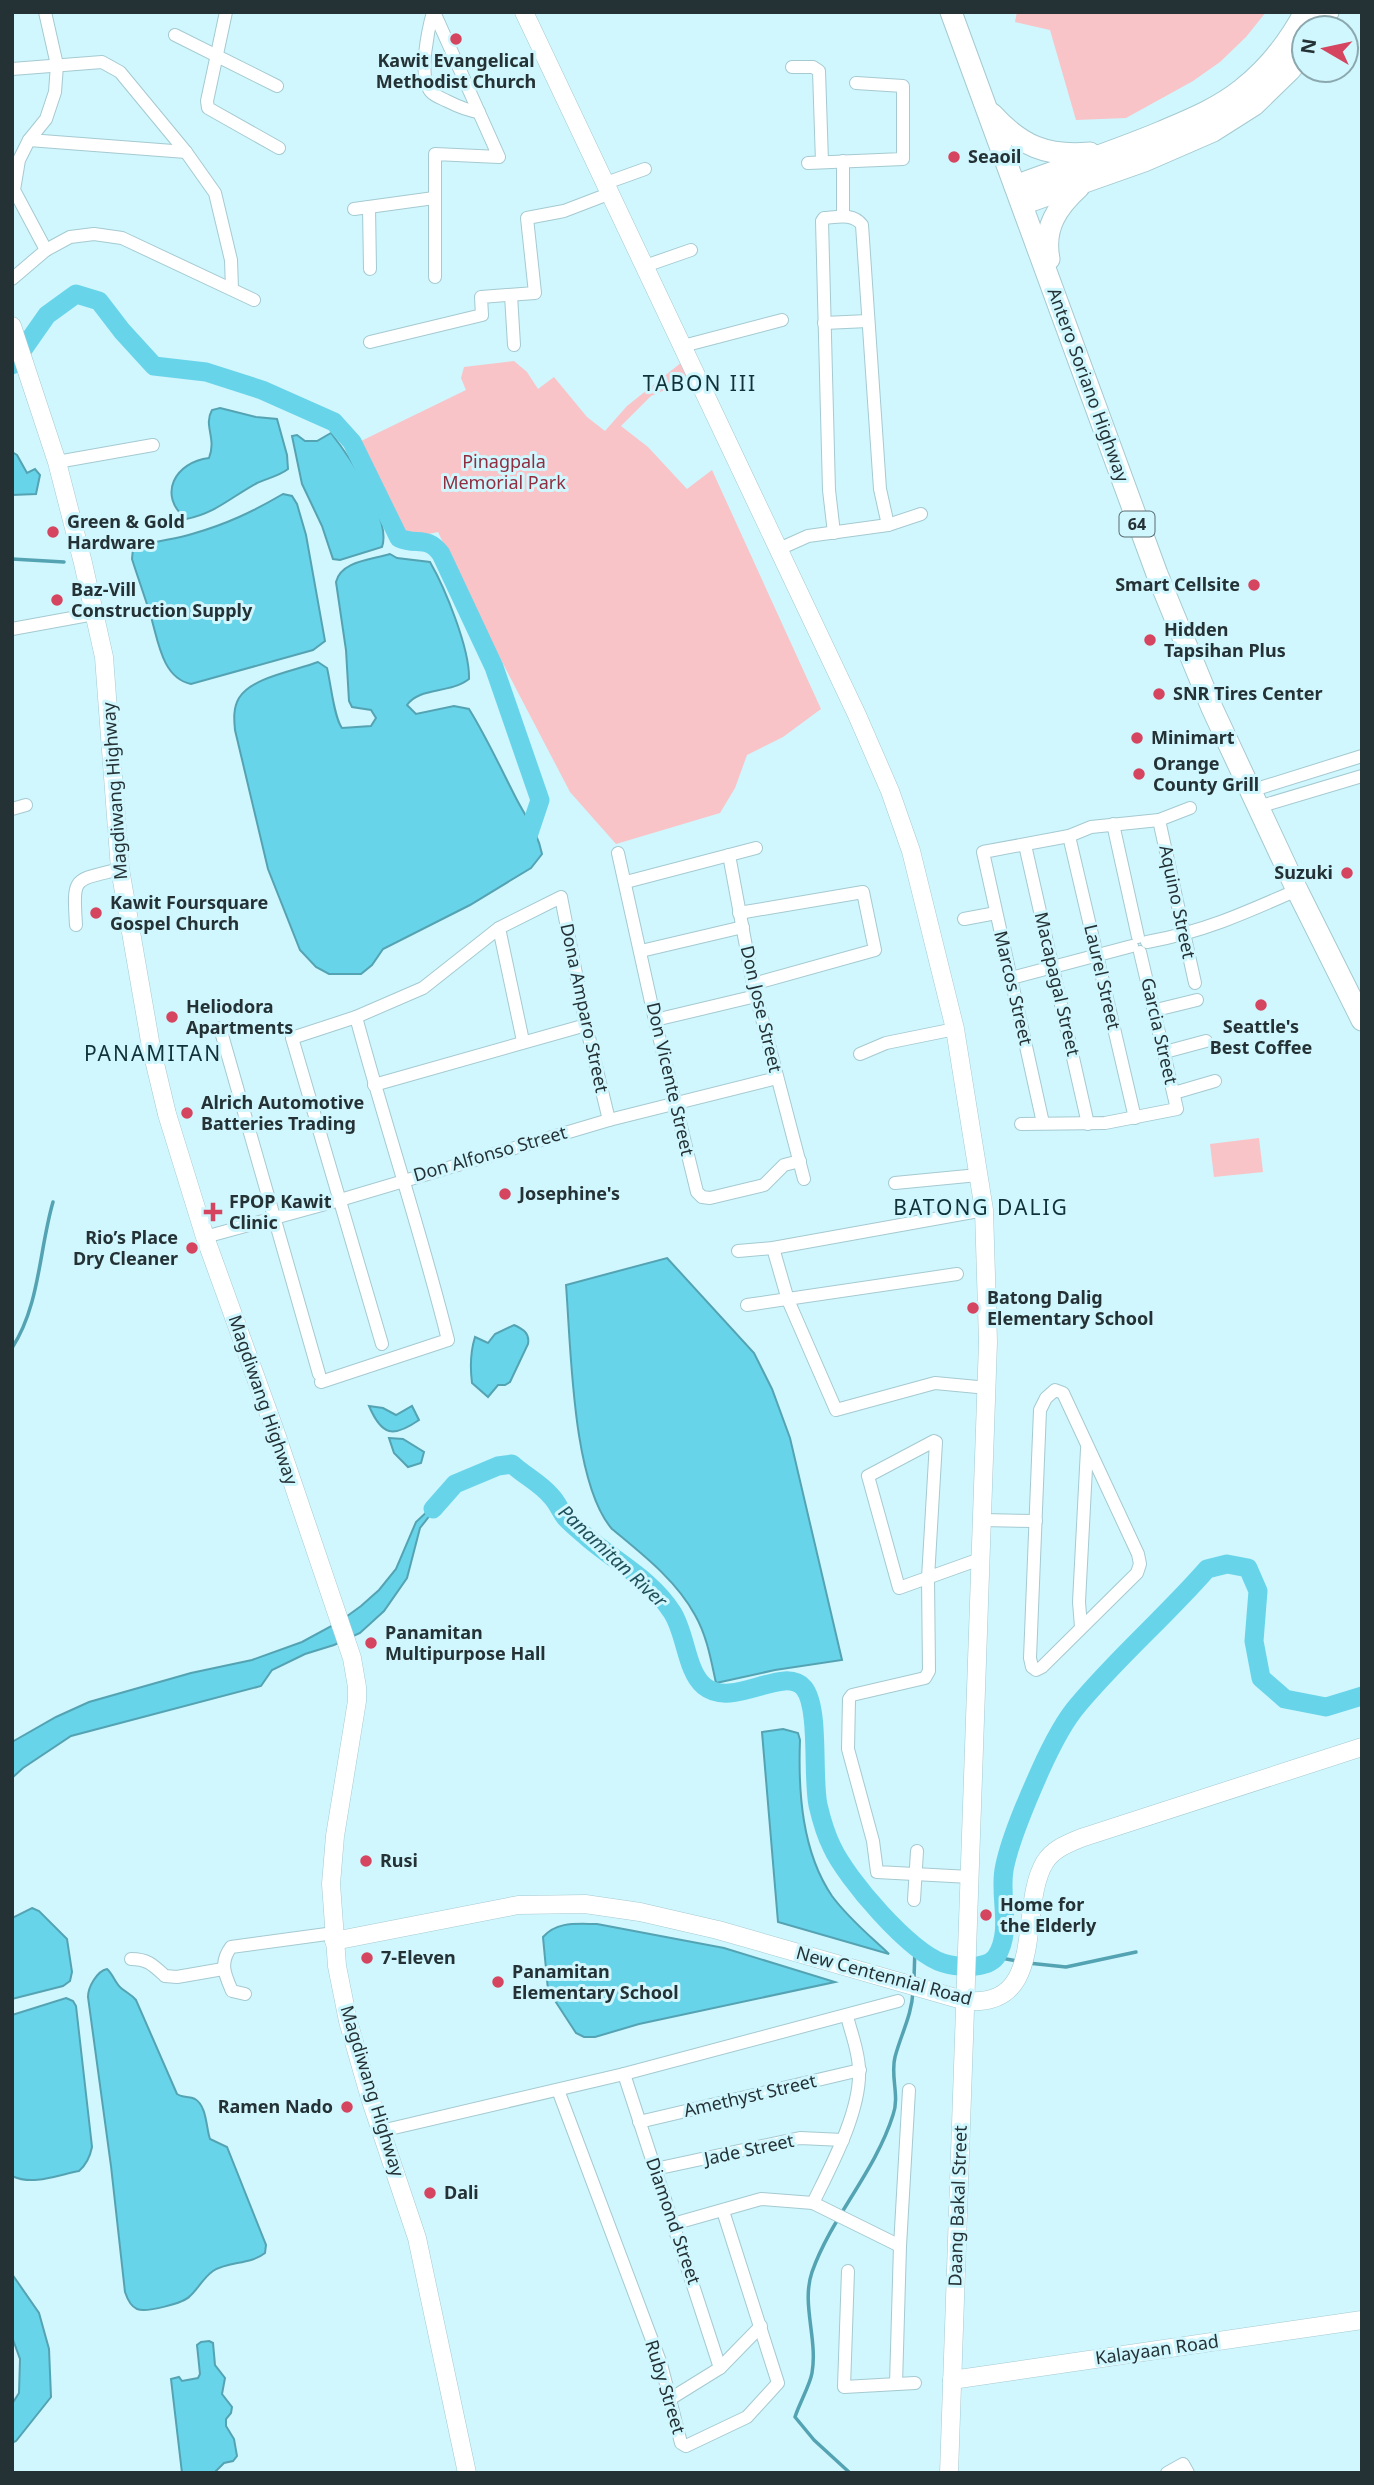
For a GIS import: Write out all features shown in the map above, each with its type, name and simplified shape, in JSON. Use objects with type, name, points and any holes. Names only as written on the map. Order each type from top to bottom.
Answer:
[{"type":"main road","name":"Antero Soriano Highway","points":[[951,12],[1145,545],[1212,708],[1297,890],[1362,1020]]},
{"type":"main road","points":[[1019,195],[1110,152],[1200,115],[1241,90],[1275,57],[1306,12]]},
{"type":"main road","points":[[1019,195],[1085,182],[1213,131],[1234,119],[1271,89],[1290,68]]},
{"type":"main road","points":[[985,106],[1011,133],[1032,146],[1062,154],[1110,152]]},
{"type":"main road","points":[[1055,295],[1046,248],[1047,236],[1056,211],[1085,182]]},
{"type":"street","points":[[45,12],[57,65],[55,92],[47,119],[29,141],[19,160],[14,190],[46,250]]},
{"type":"street","points":[[226,12],[206,101],[208,108],[278,148]]},
{"type":"street","points":[[434,12],[428,29],[424,76],[427,87],[430,93],[455,105],[479,112]]},
{"type":"street","points":[[434,12],[499,157],[435,154],[435,277]]},
{"type":"street","name":"Daang Bakal Street","points":[[524,12],[857,715],[890,791],[911,851],[955,1029],[984,1210],[988,1388],[949,2473]]},
{"type":"street","points":[[175,34],[277,86]]},
{"type":"street","points":[[12,69],[102,62],[120,72],[186,152],[215,193],[231,260],[232,289]]},
{"type":"street","points":[[792,67],[813,67],[819,71],[822,162]]},
{"type":"street","points":[[808,163],[904,158],[902,84],[856,83]]},
{"type":"street","points":[[29,141],[186,152]]},
{"type":"street","points":[[843,161],[843,216]]},
{"type":"street","points":[[370,342],[482,315],[481,297],[534,293],[527,218],[564,211],[645,169]]},
{"type":"street","points":[[354,209],[434,198]]},
{"type":"street","points":[[369,207],[370,269]]},
{"type":"street","points":[[834,533],[829,490],[821,221],[824,218],[843,216],[855,219],[862,225],[880,489],[888,525]]},
{"type":"street","points":[[12,279],[46,250],[70,237],[94,234],[122,238],[254,300]]},
{"type":"street","points":[[646,266],[691,250]]},
{"type":"street","points":[[511,295],[514,345]]},
{"type":"street","points":[[683,346],[782,320]]},
{"type":"street","points":[[824,323],[868,321]]},
{"type":"street","name":"Magdiwang Highway","points":[[15,334],[57,462],[94,614],[108,688],[120,869],[151,1047],[167,1114],[205,1237],[274,1428],[355,1673],[357,1693],[335,1836],[331,1884],[334,1937],[348,2021],[381,2132],[414,2227],[467,2473]]},
{"type":"street","points":[[57,462],[153,445]]},
{"type":"street","points":[[779,549],[808,536],[888,525],[921,514]]},
{"type":"street","points":[[12,629],[94,614]]},
{"type":"street","points":[[1254,799],[1362,757]]},
{"type":"street","points":[[1254,799],[1362,775]]},
{"type":"street","points":[[12,809],[26,805]]},
{"type":"street","points":[[1025,845],[1069,836],[1091,827],[1159,820],[1190,808]]},
{"type":"street","name":"Aquino Street","points":[[1159,820],[1195,983]]},
{"type":"street","name":"Garcia Street","points":[[1113,824],[1177,1109],[1135,1118]]},
{"type":"street","name":"Laurel Street","points":[[1069,836],[1135,1118]]},
{"type":"street","name":"Marcos Street","points":[[1025,845],[983,852],[1043,1123]]},
{"type":"street","name":"Macapagal Street","points":[[1025,845],[1088,1124]]},
{"type":"street","points":[[626,882],[756,848]]},
{"type":"street","name":"Don Vicente Street","points":[[618,853],[697,1192],[702,1197],[710,1198],[764,1185],[784,1165],[800,1161]]},
{"type":"street","name":"Don Jose Street","points":[[729,855],[754,990],[804,1179]]},
{"type":"street","points":[[76,925],[76,884],[83,878],[120,869]]},
{"type":"street","points":[[1011,978],[1139,944],[1185,936],[1238,917],[1297,890]]},
{"type":"street","points":[[655,1020],[875,950],[863,892],[739,913]]},
{"type":"street","name":"Dona Amparo Street","points":[[499,929],[561,897],[586,1025],[609,1120]]},
{"type":"street","points":[[964,919],[996,913]]},
{"type":"street","points":[[641,951],[743,927]]},
{"type":"street","points":[[382,1344],[292,1038],[356,1017],[423,988],[499,929],[523,1041]]},
{"type":"street","points":[[1156,1010],[1198,1000]]},
{"type":"street","points":[[219,1028],[320,1378],[448,1340],[356,1017]]},
{"type":"street","points":[[374,1085],[586,1025]]},
{"type":"street","points":[[860,1054],[886,1043],[955,1029]]},
{"type":"street","points":[[1166,1052],[1206,1041]]},
{"type":"street","name":"Don Alfonso Street","points":[[205,1237],[609,1120],[777,1078]]},
{"type":"street","points":[[1174,1093],[1215,1081]]},
{"type":"street","points":[[1021,1124],[1088,1124],[1135,1118]]},
{"type":"street","points":[[895,1183],[978,1175]]},
{"type":"street","points":[[738,1251],[773,1248],[984,1210]]},
{"type":"street","points":[[773,1248],[788,1300],[836,1410],[935,1383],[988,1388]]},
{"type":"street","points":[[747,1305],[957,1274]]},
{"type":"street","points":[[1055,1391],[1063,1393],[1088,1448],[1138,1554],[1138,1573],[1036,1670],[1032,1667],[1040,1410],[1046,1398],[1055,1391]]},
{"type":"street","points":[[970,1877],[877,1872],[873,1841],[848,1749],[849,1699],[852,1695],[925,1678],[929,1671],[928,1578],[936,1442],[868,1476],[899,1588],[928,1578],[980,1559]]},
{"type":"street","points":[[1081,1627],[1079,1602],[1088,1448]]},
{"type":"street","points":[[982,1520],[1037,1521]]},
{"type":"street","name":"New Centennial Road","points":[[334,1937],[518,1905],[577,1903],[639,1912],[718,1930],[925,1990],[966,1992],[982,2001],[998,1996],[1012,1986],[1024,1962],[1035,1887],[1046,1860],[1056,1850],[1081,1838],[1362,1747]]},
{"type":"street","points":[[914,1900],[917,1852]]},
{"type":"street","points":[[244,1994],[232,1992],[223,1969],[225,1955],[231,1947],[334,1937]]},
{"type":"street","points":[[131,1959],[150,1961],[165,1976],[177,1977],[223,1969]]},
{"type":"street","points":[[381,2132],[624,2074],[898,2001]]},
{"type":"street","points":[[816,2204],[843,2140],[853,2109],[860,2070],[847,2016]]},
{"type":"street","name":"Amethyst Street","points":[[639,2122],[860,2070]]},
{"type":"street","name":"Diamond Street","points":[[624,2074],[720,2368]]},
{"type":"street","name":"Ruby Street","points":[[558,2090],[661,2364],[681,2443],[686,2446],[747,2417],[778,2383],[723,2211]]},
{"type":"street","points":[[896,2384],[909,2090]]},
{"type":"street","name":"Jade Street","points":[[655,2169],[800,2138],[843,2140]]},
{"type":"street","points":[[673,2224],[761,2199],[816,2204],[900,2246]]},
{"type":"street","points":[[848,2271],[844,2387],[915,2383]]},
{"type":"street","name":"Kalayaan Road","points":[[952,2380],[1362,2320]]},
{"type":"street","points":[[670,2399],[720,2368],[761,2326]]},
{"type":"street","points":[[1167,2473],[1183,2464],[1188,2473]]},
{"type":"green space","points":[[1017,12],[1266,12],[1246,37],[1220,62],[1193,81],[1126,118],[1076,120],[1050,30],[1015,22]]},
{"type":"green space","name":"Pinagpala Memorial Park","points":[[514,361],[527,372],[538,389],[554,377],[587,417],[605,431],[627,406],[682,362],[690,379],[651,396],[621,426],[648,447],[687,489],[712,470],[821,709],[783,737],[747,755],[735,788],[720,813],[616,844],[570,792],[475,610],[438,532],[414,537],[403,536],[357,443],[466,390],[461,378],[464,367]]},
{"type":"green space","points":[[1259,1138],[1263,1172],[1214,1177],[1210,1144]]},
{"type":"water","points":[[220,408],[277,419],[288,469],[257,483],[215,509],[186,519],[177,510],[173,500],[174,481],[187,466],[209,458],[212,444],[210,416],[212,410]]},
{"type":"water","points":[[331,433],[367,488],[381,521],[383,535],[382,547],[340,560],[333,559],[322,526],[302,484],[292,436],[297,435],[305,441],[317,441]]},
{"type":"water","points":[[12,452],[17,455],[27,473],[35,469],[40,475],[36,494],[12,495]]},
{"type":"water","points":[[283,494],[292,496],[297,504],[306,535],[325,641],[313,650],[191,684],[181,680],[167,666],[159,647],[132,559],[133,549],[217,526]]},
{"type":"water","points":[[390,554],[397,558],[430,562],[456,619],[468,666],[469,679],[453,687],[419,695],[407,705],[416,714],[454,706],[469,709],[532,826],[542,854],[531,868],[470,905],[383,949],[372,965],[361,974],[329,974],[316,967],[300,950],[268,869],[235,730],[235,710],[239,698],[254,685],[275,675],[318,662],[327,668],[335,709],[342,728],[371,726],[376,718],[371,710],[352,707],[349,701],[346,650],[336,582],[339,575],[350,565]]},
{"type":"water","points":[[667,1258],[754,1353],[772,1389],[790,1438],[842,1660],[775,1670],[716,1683],[703,1631],[687,1602],[658,1568],[612,1529],[599,1508],[581,1448],[572,1377],[566,1285]]},
{"type":"water","points":[[514,1325],[525,1332],[528,1344],[510,1382],[498,1385],[488,1397],[472,1383],[471,1360],[475,1337],[488,1343],[495,1334]]},
{"type":"water","points":[[369,1406],[383,1408],[396,1415],[412,1406],[419,1420],[402,1430],[389,1431],[379,1423]]},
{"type":"water","points":[[389,1438],[403,1439],[424,1452],[421,1463],[408,1467],[394,1453]]},
{"type":"water","points":[[449,1491],[420,1528],[407,1578],[384,1611],[360,1633],[272,1670],[261,1686],[71,1736],[12,1778],[12,1742],[56,1717],[89,1702],[191,1673],[252,1660],[302,1642],[339,1622],[379,1590],[396,1569],[416,1522]]},
{"type":"water","points":[[783,1729],[798,1733],[800,1740],[804,1821],[808,1841],[822,1879],[845,1912],[889,1954],[778,1922],[762,1732]]},
{"type":"water","points":[[32,1908],[39,1911],[67,1939],[72,1972],[70,1981],[63,1986],[12,1999],[12,1918]]},
{"type":"water","points":[[597,1924],[724,1948],[835,1982],[639,2024],[595,2037],[584,2037],[576,2033],[548,1990],[543,1937],[561,1926]]},
{"type":"water","points":[[107,1969],[119,1986],[136,2000],[177,2094],[199,2102],[210,2139],[227,2147],[266,2245],[265,2253],[259,2257],[213,2271],[186,2299],[148,2310],[135,2308],[125,2292],[88,1997],[94,1980]]},
{"type":"water","points":[[66,1998],[76,2006],[91,2151],[79,2171],[46,2179],[20,2179],[12,2176],[12,2015]]},
{"type":"water","points":[[12,2274],[39,2313],[49,2349],[51,2397],[12,2443],[12,2404],[19,2393],[20,2359],[12,2337]]},
{"type":"water","points":[[209,2341],[213,2343],[215,2365],[225,2378],[222,2394],[232,2407],[226,2419],[226,2426],[234,2439],[237,2456],[214,2473],[182,2473],[171,2379],[179,2377],[182,2381],[198,2378],[200,2374],[197,2345]]},
{"type":"waterway","points":[[12,365],[47,315],[76,294],[99,301],[154,366],[206,372],[262,390],[334,422],[352,442],[399,538],[426,543],[441,554],[494,667],[540,800],[527,839]]},
{"type":"waterway","points":[[12,559],[64,562]]},
{"type":"waterway","points":[[12,1348],[34,1296],[53,1202]]},
{"type":"waterway","name":"Panamitan River","points":[[433,1509],[455,1484],[498,1466],[512,1464],[547,1491],[573,1525],[644,1581],[664,1601],[677,1621],[693,1671],[704,1686],[716,1692],[729,1693],[784,1681],[795,1682],[804,1688],[809,1698],[814,1726],[818,1805],[832,1847],[851,1877],[880,1913],[914,1945],[943,1963],[978,1966],[996,1957],[1004,1936],[1003,1881],[1006,1859],[1014,1833],[1057,1736],[1093,1687],[1207,1569],[1227,1564],[1248,1568],[1258,1591],[1254,1641],[1261,1678],[1285,1699],[1326,1707],[1362,1696]]},
{"type":"waterway","points":[[914,1979],[915,1947]]},
{"type":"waterway","points":[[1028,1963],[1066,1967],[1136,1952]]},
{"type":"waterway","points":[[996,1957],[1017,1961]]},
{"type":"waterway","points":[[850,2473],[814,2440],[795,2417],[812,2373],[809,2284],[820,2252],[876,2156],[893,2115],[896,2101],[894,2064],[911,2008],[913,1991]]},
{"type":"place","name":"Kawit Evangelical Methodist Church","points":[[456,39]]},
{"type":"place","name":"Seaoil","points":[[954,157]]},
{"type":"place","name":"Green & Gold Hardware","points":[[53,532]]},
{"type":"place","name":"Smart Cellsite","points":[[1254,585]]},
{"type":"place","name":"Baz-Vill Construction Supply","points":[[57,600]]},
{"type":"place","name":"Hidden Tapsihan Plus","points":[[1150,640]]},
{"type":"place","name":"SNR Tires Center","points":[[1159,694]]},
{"type":"place","name":"Minimart","points":[[1137,738]]},
{"type":"place","name":"Orange County Grill","points":[[1139,774]]},
{"type":"place","name":"Suzuki","points":[[1347,873]]},
{"type":"place","name":"Kawit Foursquare Gospel Church","points":[[96,913]]},
{"type":"place","name":"Seattle's Best Coffee","points":[[1261,1005]]},
{"type":"place","name":"Heliodora Apartments","points":[[172,1017]]},
{"type":"place","name":"Alrich Automotive Batteries Trading","points":[[187,1113]]},
{"type":"place","name":"Josephine's","points":[[505,1194]]},
{"type":"place","name":"FPOP Kawit Clinic","points":[[213,1212]]},
{"type":"place","name":"Rio’s Place Dry Cleaner","points":[[192,1248]]},
{"type":"place","name":"Batong Dalig Elementary School","points":[[973,1308]]},
{"type":"place","name":"Panamitan Multipurpose Hall","points":[[371,1643]]},
{"type":"place","name":"Rusi","points":[[366,1861]]},
{"type":"place","name":"Home for the Elderly","points":[[986,1915]]},
{"type":"place","name":"7-Eleven","points":[[367,1958]]},
{"type":"place","name":"Panamitan Elementary School","points":[[498,1982]]},
{"type":"place","name":"Ramen Nado","points":[[347,2107]]},
{"type":"place","name":"Dali","points":[[430,2193]]},
{"type":"district","name":"TABON III","points":[[700,384]]},
{"type":"district","name":"PANAMITAN","points":[[153,1054]]},
{"type":"district","name":"BATONG DALIG","points":[[981,1208]]}]
